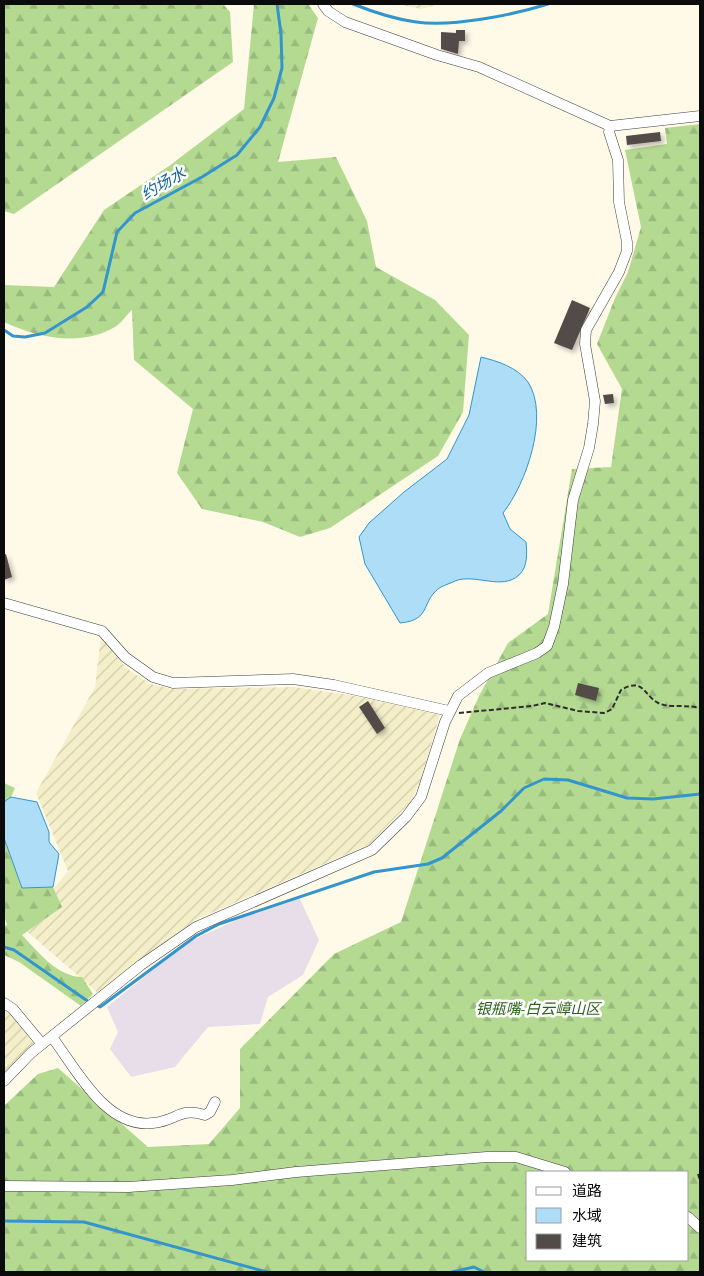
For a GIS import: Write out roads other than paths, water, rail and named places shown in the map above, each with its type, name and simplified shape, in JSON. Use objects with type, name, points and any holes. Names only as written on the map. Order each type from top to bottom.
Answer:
[{"type":"street","points":[[323,4],[328,11],[345,22],[437,55],[479,67],[610,126],[700,116]]},
{"type":"street","points":[[4,1082],[22,1061],[42,1044],[89,1009],[141,965],[196,926],[372,850],[406,817],[422,797],[449,711],[466,688],[488,673],[543,650],[550,641],[563,584],[573,500],[589,448],[593,424],[595,401],[585,344],[586,330],[619,272],[627,251],[619,202],[618,160],[609,132],[610,126]]},
{"type":"street","points":[[4,603],[102,631],[125,657],[153,677],[173,683],[293,679],[343,686],[449,711]]},
{"type":"street","points":[[4,1003],[13,1009],[42,1044]]},
{"type":"street","points":[[52,1037],[96,1094],[110,1109],[126,1121],[140,1124],[155,1123],[186,1111],[205,1115],[210,1112],[215,1102]]},
{"type":"street","points":[[4,1186],[128,1187],[232,1180],[296,1172],[487,1157],[516,1157],[562,1171]]},
{"type":"street","points":[[689,1218],[700,1228]]},
{"type":"water","points":[[481,357],[500,363],[518,372],[528,382],[534,396],[537,413],[536,431],[527,468],[512,500],[503,513],[510,529],[526,542],[527,555],[524,568],[519,575],[505,582],[463,579],[441,587],[430,598],[422,614],[410,621],[400,623],[365,564],[359,537],[369,523],[404,492],[447,459],[469,415]]},
{"type":"water","points":[[11,797],[37,802],[49,832],[49,842],[59,854],[53,887],[22,888],[4,838],[4,802]]},
{"type":"waterway","name":"约场水","points":[[4,330],[13,336],[25,337],[45,333],[87,307],[103,292],[117,232],[135,213],[202,177],[237,155],[260,127],[274,98],[282,68],[281,34],[277,4]]},
{"type":"waterway","name":"约场水","points":[[353,4],[392,17],[431,23],[483,19],[548,4]]},
{"type":"waterway","points":[[4,947],[14,950],[89,1002],[100,1007],[196,936],[219,924],[374,872],[428,864],[442,858],[501,811],[524,788],[544,779],[568,780],[627,798],[653,799],[700,794]]},
{"type":"waterway","points":[[4,1221],[84,1222],[267,1272]]},
{"type":"waterway","points":[[452,1272],[474,1267],[484,1272]]},
{"type":"park label","name":"银瓶嘴-白云嶂山区","points":[[538,1009]]}]
